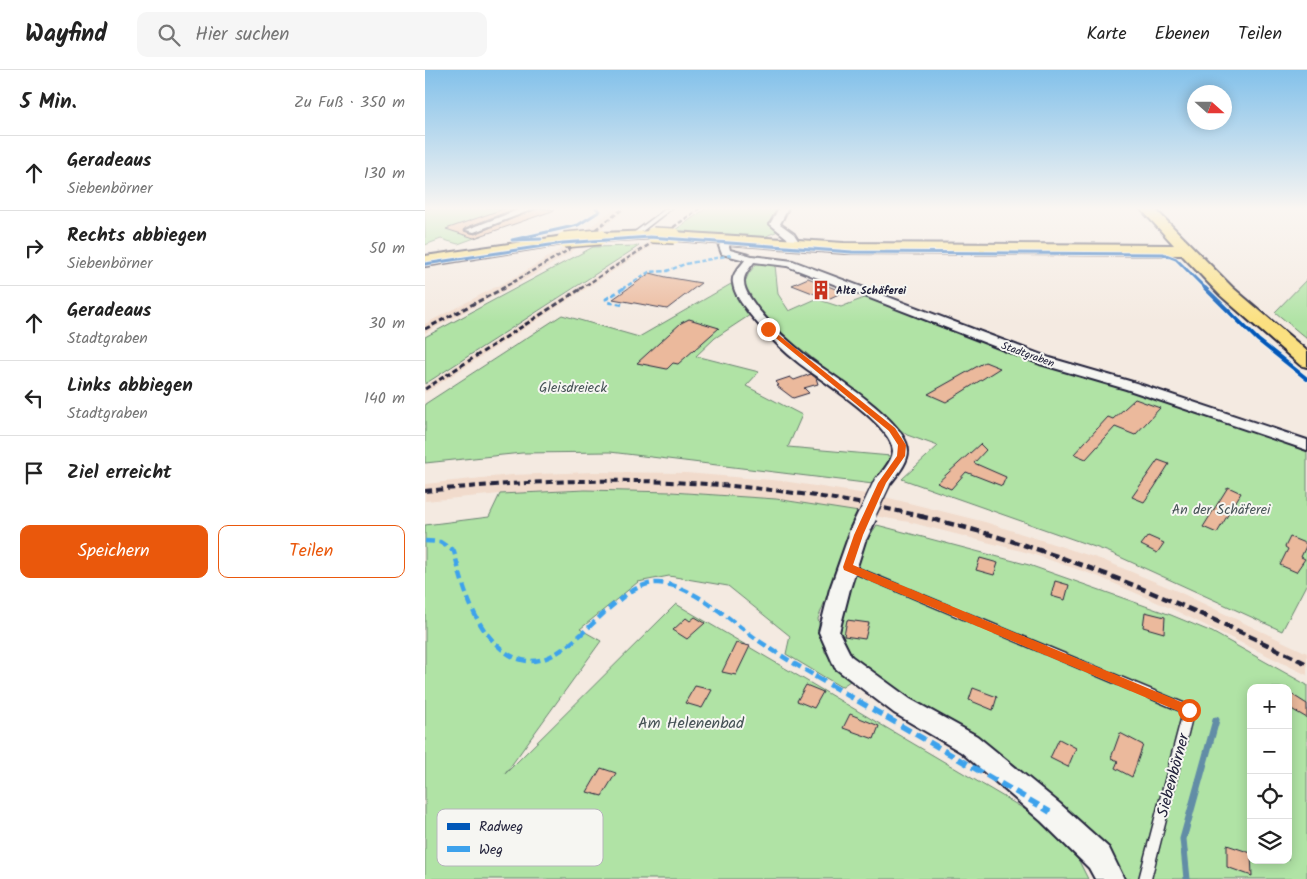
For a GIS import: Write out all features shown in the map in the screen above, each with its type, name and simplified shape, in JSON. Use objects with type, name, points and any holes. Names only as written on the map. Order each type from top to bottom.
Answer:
[{"type":"main road","points":[[425,262],[528,246]]},
{"type":"main road","points":[[809,246],[879,249],[1114,248],[1185,250]]},
{"type":"main road","points":[[1114,248],[1145,246]]},
{"type":"main road","points":[[1160,246],[1185,250]]},
{"type":"main road","points":[[1181,246],[1250,314],[1307,361]]},
{"type":"street","name":"Stadtgraben","points":[[724,246],[726,252],[751,260],[777,261],[811,270],[1045,361],[1131,386],[1307,444]]},
{"type":"street","points":[[751,260],[739,276],[738,283],[746,301],[757,316],[768,329],[805,361],[845,389],[892,430],[902,445],[901,456],[882,483],[859,535],[840,589],[829,632],[843,662],[902,706],[969,744],[1050,812],[1099,858],[1110,879]]},
{"type":"lane","name":"Siebenbörner","points":[[848,567],[1189,710],[1145,879]]},
{"type":"shaded area","points":[[565,246],[579,246],[534,275],[425,333],[425,324],[522,273]]},
{"type":"shaded area","points":[[643,246],[652,246],[425,393],[425,386]]},
{"type":"shaded area","points":[[593,472],[686,473],[783,481],[885,497],[985,522],[1103,560],[1177,591],[1307,653],[1307,675],[1170,608],[1097,576],[1029,553],[909,522],[776,499],[671,492],[585,490],[500,494],[425,501],[425,484],[511,475]]},
{"type":"green space","points":[[639,246],[425,384],[425,337],[593,247]]},
{"type":"green space","name":"An der Schäferei","points":[[758,262],[775,265],[778,294],[789,311],[816,299],[841,307],[869,296],[1307,447],[1307,583],[1282,631],[1109,552],[902,479],[938,446],[907,435],[769,323],[753,304],[744,284],[749,273]]},
{"type":"green space","points":[[1307,279],[1307,339],[1275,312]]},
{"type":"green space","name":"Gleisdreieck","points":[[731,284],[750,315],[715,338],[696,356],[759,372],[746,386],[802,415],[788,447],[891,456],[873,484],[610,452],[522,453],[425,463],[425,404],[562,315],[639,337]]},
{"type":"green space","name":"Am Helenenbad","points":[[585,490],[671,492],[776,499],[859,512],[818,619],[825,652],[850,681],[841,687],[786,654],[790,636],[728,586],[669,576],[638,582],[580,629],[601,641],[505,774],[676,604],[1043,820],[1079,861],[1088,879],[425,879],[425,525],[489,517],[500,494]]},
{"type":"green space","points":[[877,525],[1029,565],[1171,615],[1212,632],[1307,685],[1307,879],[1116,879],[1100,847],[843,662],[830,632],[848,567]]},
{"type":"building","points":[[650,273],[701,283],[667,309],[613,299]]},
{"type":"building","name":"Alte Schäferei","points":[[808,278],[843,292],[828,299],[792,285]]},
{"type":"building","points":[[689,319],[719,328],[678,364],[673,363],[667,369],[637,363],[681,323]]},
{"type":"building","points":[[985,362],[1000,368],[946,402],[928,394]]},
{"type":"building","points":[[811,374],[816,378],[818,384],[804,388],[809,393],[793,398],[777,386],[779,385],[775,382],[790,377],[794,380]]},
{"type":"building","points":[[1135,399],[1160,408],[1135,435],[1115,427],[1086,459],[1074,454],[1108,417],[1113,419]]},
{"type":"building","points":[[980,444],[986,450],[974,463],[1006,477],[1002,486],[966,472],[951,489],[937,483]]},
{"type":"building","points":[[1158,460],[1169,464],[1154,488],[1144,502],[1132,497]]},
{"type":"building","points":[[1228,487],[1241,493],[1217,533],[1203,527]]},
{"type":"building","points":[[1148,536],[1164,543],[1157,553],[1141,545]]},
{"type":"building","points":[[1290,537],[1307,544],[1301,557],[1305,559],[1296,572],[1280,565],[1288,549],[1285,547]]},
{"type":"building","points":[[980,558],[998,563],[994,575],[976,570]]},
{"type":"building","points":[[1055,581],[1069,585],[1065,600],[1051,596]]},
{"type":"building","points":[[1145,612],[1165,617],[1164,633],[1143,627]]},
{"type":"building","points":[[695,617],[705,623],[687,639],[673,630],[686,618],[690,621]]},
{"type":"building","points":[[847,620],[869,623],[865,639],[844,636]]},
{"type":"building","points":[[736,643],[750,646],[736,675],[722,672]]},
{"type":"building","points":[[806,685],[823,692],[814,708],[797,701]]},
{"type":"building","points":[[695,686],[712,690],[702,708],[685,703]]},
{"type":"building","points":[[973,688],[997,697],[993,710],[969,700]]},
{"type":"building","points":[[1292,695],[1307,704],[1307,718],[1292,709]]},
{"type":"building","points":[[850,714],[879,726],[874,739],[843,728]]},
{"type":"building","points":[[1120,733],[1143,745],[1132,777],[1115,768],[1118,761],[1111,758]]},
{"type":"building","points":[[1059,739],[1076,748],[1068,767],[1050,758]]},
{"type":"building","points":[[601,768],[616,773],[602,796],[587,792]]},
{"type":"building","points":[[1227,845],[1247,852],[1247,864],[1251,864],[1252,876],[1227,867]]},
{"type":"waterway","name":"Siebenbörner","points":[[1187,879],[1183,839],[1216,720]]},
{"type":"railway","points":[[501,289],[573,246]]},
{"type":"railway","points":[[580,289],[647,246]]},
{"type":"railway","points":[[425,329],[504,288]]},
{"type":"railway","points":[[425,389],[582,288]]},
{"type":"railway","points":[[425,491],[553,482],[676,482],[737,486],[799,494],[925,517]]},
{"type":"railway","points":[[919,516],[970,529],[1069,560],[1166,599],[1307,664]]},
{"type":"marked path","points":[[625,305],[607,302],[606,299],[649,272],[667,271],[685,264],[731,255]]},
{"type":"marked path","points":[[425,541],[440,542],[454,551],[461,579],[478,621],[495,644],[519,661],[534,661],[550,656],[582,634],[626,595],[641,585],[652,583],[667,584],[704,602],[769,648],[873,711],[1050,812]]},
{"type":"cycle path","points":[[425,264],[545,246]]},
{"type":"cycle path","points":[[768,246],[852,252],[1163,254],[1176,259],[1258,340],[1307,379]]},
{"type":"place","name":"Alte Schäferei","points":[[821,290]]},
{"type":"route","points":[[768,329],[805,361],[845,389],[892,430],[902,445],[901,456],[882,483],[859,535],[848,567],[1189,710]]}]
